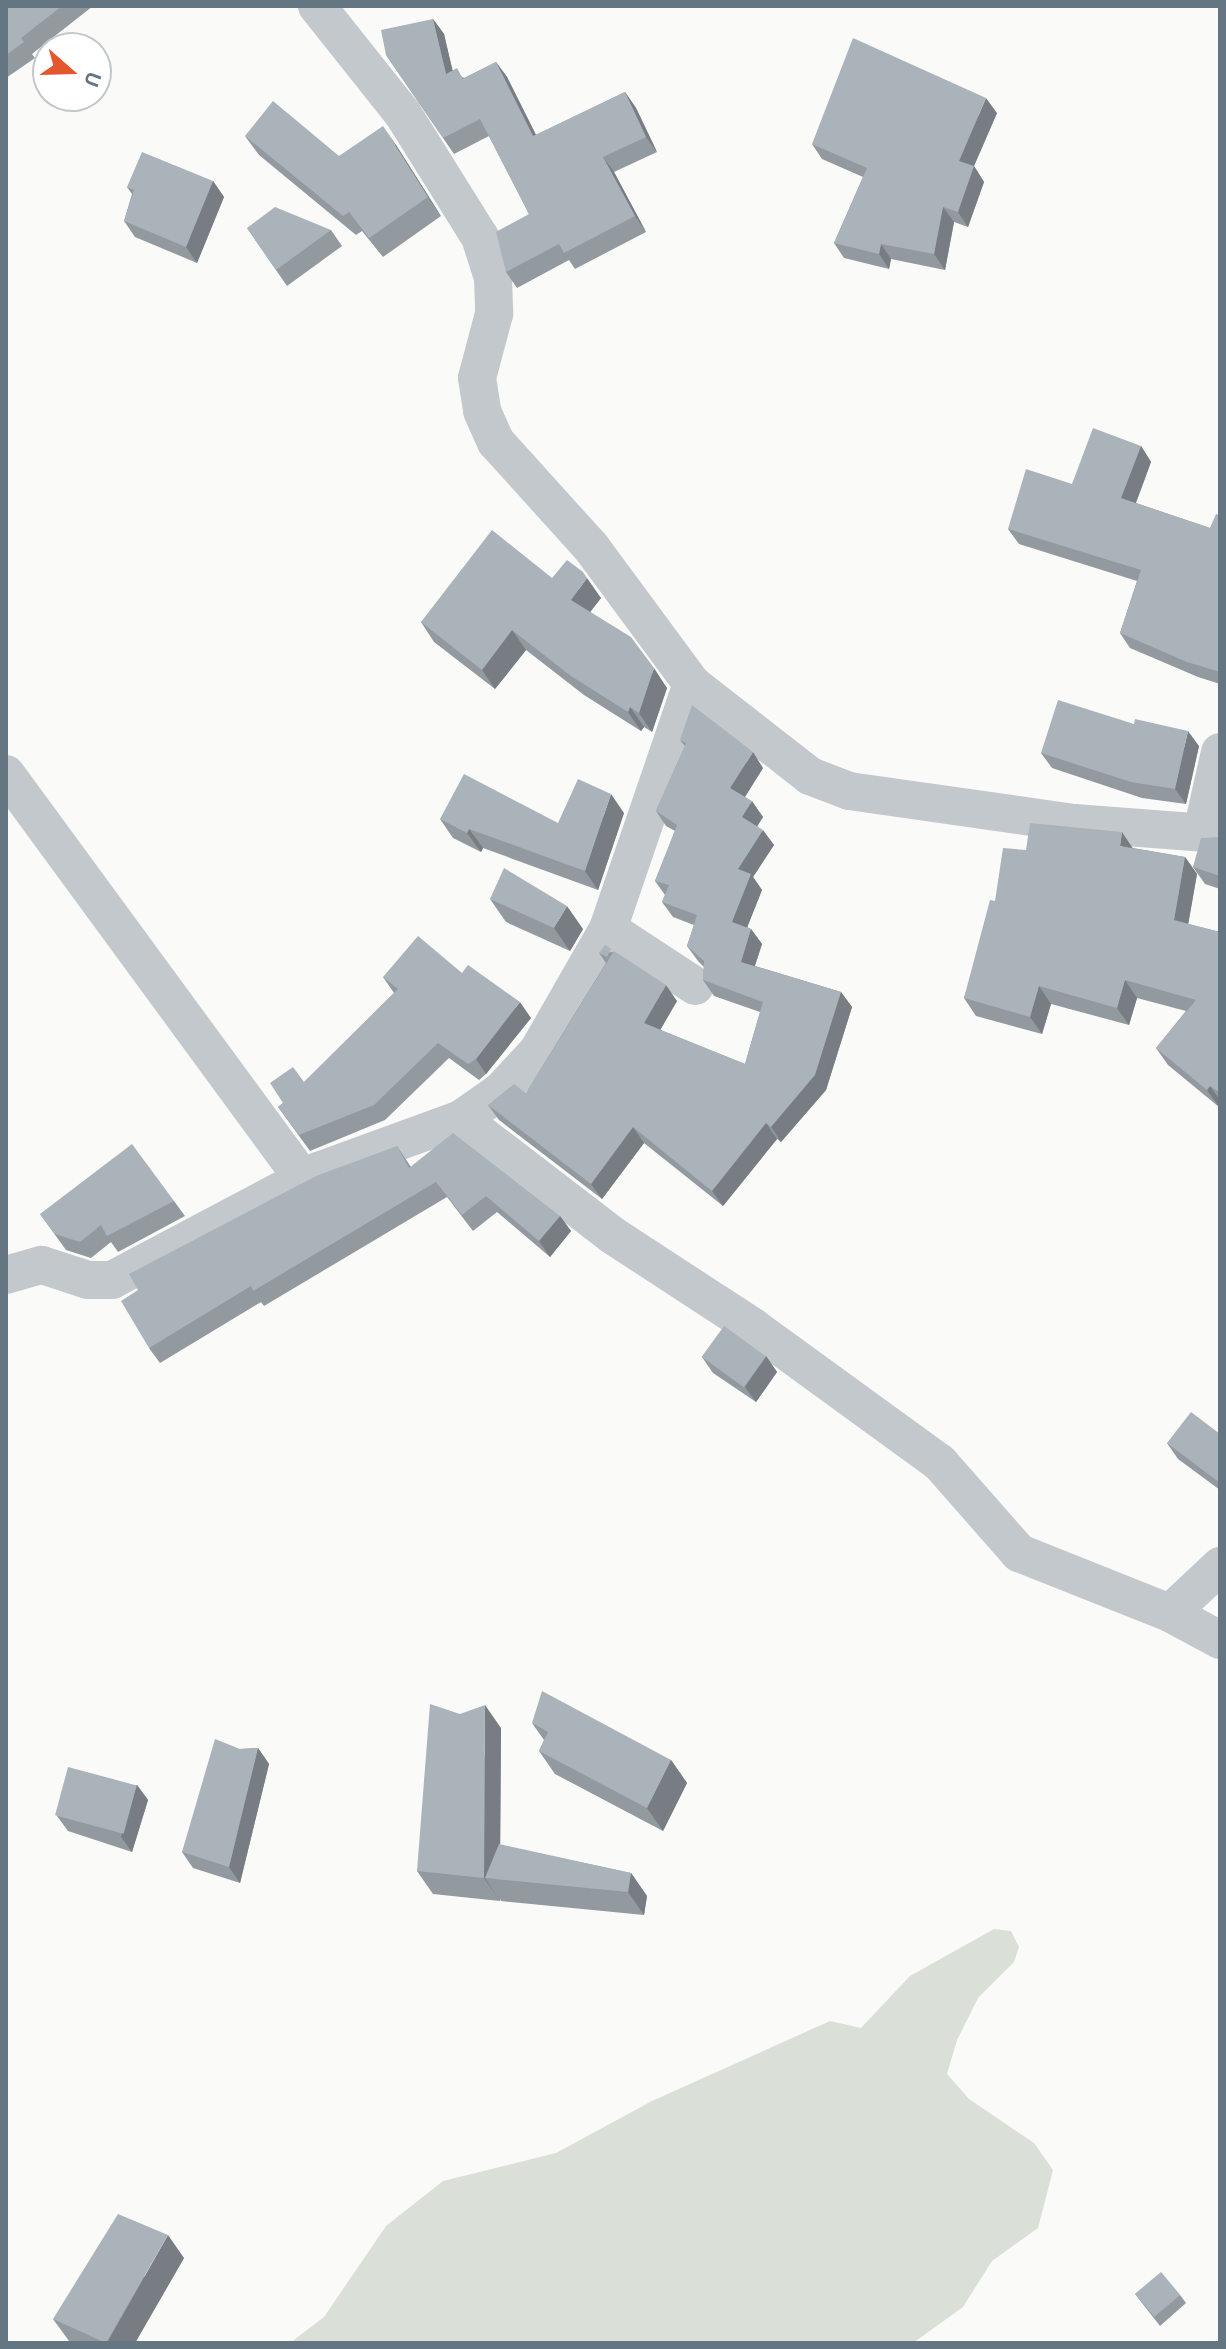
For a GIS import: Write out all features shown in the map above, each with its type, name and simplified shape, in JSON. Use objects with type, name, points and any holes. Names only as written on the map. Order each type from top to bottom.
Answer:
[{"type":"street","points":[[323,15],[403,114],[480,237],[493,278],[494,314],[477,378],[482,411],[496,442],[591,547],[692,684],[810,776],[849,791],[1074,823],[1211,833],[1220,752]]},
{"type":"street","points":[[6,1275],[42,1265],[88,1280],[112,1280],[303,1179],[389,1142],[461,1119],[501,1091],[538,1051],[608,929],[692,684]]},
{"type":"street","points":[[6,774],[303,1179]]},
{"type":"street","points":[[608,929],[695,986]]},
{"type":"street","points":[[461,1119],[612,1235],[753,1327],[940,1463],[1019,1553],[1170,1613],[1220,1640]]},
{"type":"street","points":[[1170,1613],[1220,1566]]},
{"type":"shaded area","points":[[994,1929],[1011,1931],[1019,1947],[1014,1962],[978,1998],[957,2040],[947,2074],[969,2099],[1034,2143],[1053,2170],[1038,2228],[992,2261],[963,2307],[913,2343],[290,2343],[324,2317],[386,2226],[443,2181],[556,2153],[652,2101],[830,2021],[861,2028],[910,1976]]},
{"type":"building","points":[[6,6],[62,6],[21,38],[24,42],[6,55]]},
{"type":"building","points":[[433,19],[446,74],[457,68],[463,79],[496,62],[533,136],[625,92],[646,137],[603,157],[635,216],[564,253],[559,244],[506,272],[496,232],[529,214],[480,119],[443,138],[386,55],[381,30]]},
{"type":"building","points":[[853,38],[986,98],[959,161],[974,166],[958,212],[943,207],[934,254],[881,244],[879,254],[834,243],[867,168],[812,144]]},
{"type":"building","points":[[273,101],[339,156],[383,126],[428,197],[369,238],[349,212],[343,216],[245,136]]},
{"type":"building","points":[[142,152],[213,181],[186,247],[124,221],[134,190],[127,187]]},
{"type":"building","points":[[275,207],[331,230],[276,270],[247,228]]},
{"type":"building","points":[[1093,428],[1141,446],[1121,498],[1210,528],[1216,514],[1220,515],[1220,672],[1187,662],[1120,633],[1141,570],[1008,529],[1026,469],[1072,484]]},
{"type":"building","points":[[492,530],[552,578],[567,560],[583,572],[587,578],[571,600],[631,637],[654,668],[639,713],[630,707],[628,712],[571,676],[512,630],[482,670],[421,622]]},
{"type":"building","points":[[1058,700],[1134,724],[1135,719],[1188,731],[1175,789],[1131,782],[1041,753]]},
{"type":"building","points":[[692,705],[753,752],[730,788],[752,801],[742,817],[763,830],[738,869],[751,874],[732,922],[751,929],[741,962],[841,992],[815,1075],[771,1127],[766,1123],[712,1191],[633,1127],[591,1184],[488,1105],[514,1084],[526,1093],[614,951],[666,985],[644,1023],[745,1064],[763,1002],[703,980],[704,961],[687,946],[697,915],[662,902],[669,885],[655,881],[677,825],[656,811],[686,743],[680,740]]},
{"type":"building","points":[[464,774],[558,823],[578,779],[611,794],[585,871],[469,829],[467,833],[440,819]]},
{"type":"building","points":[[1030,823],[1122,832],[1120,846],[1185,857],[1174,920],[1220,932],[1220,1093],[1210,1086],[1207,1090],[1156,1048],[1196,1000],[1125,980],[1117,1008],[1039,986],[1030,1017],[964,998],[990,900],[995,901],[1003,848],[1026,850]]},
{"type":"building","points":[[1220,837],[1220,876],[1193,867],[1201,838]]},
{"type":"building","points":[[504,868],[567,906],[554,928],[490,899]]},
{"type":"building","points":[[418,936],[462,973],[468,965],[520,1002],[476,1059],[468,1064],[438,1043],[374,1105],[299,1135],[278,1107],[283,1103],[270,1083],[293,1067],[304,1082],[398,989],[383,977]]},
{"type":"building","points":[[605,945],[611,949],[607,957],[599,953]]},
{"type":"building","points":[[453,1133],[560,1216],[539,1241],[486,1196],[462,1215],[436,1182],[253,1291],[251,1286],[149,1348],[121,1301],[138,1290],[129,1274],[316,1176],[397,1146],[409,1168]]},
{"type":"building","points":[[132,1144],[174,1201],[107,1236],[101,1225],[80,1242],[55,1234],[40,1214]]},
{"type":"building","points":[[724,1326],[766,1357],[744,1387],[702,1357]]},
{"type":"building","points":[[1191,1412],[1220,1434],[1220,1483],[1167,1443]]},
{"type":"building","points":[[542,1691],[671,1760],[647,1808],[539,1751],[548,1732],[532,1723]]},
{"type":"building","points":[[430,1704],[460,1714],[485,1705],[484,1878],[417,1871]]},
{"type":"building","points":[[215,1739],[240,1749],[258,1748],[229,1867],[182,1852]]},
{"type":"building","points":[[68,1767],[137,1785],[124,1834],[55,1815]]},
{"type":"building","points":[[499,1844],[631,1873],[628,1892],[485,1878]]},
{"type":"building","points":[[118,2214],[168,2235],[106,2343],[53,2319]]},
{"type":"building","points":[[1161,2272],[1180,2295],[1154,2317],[1135,2294]]}]
